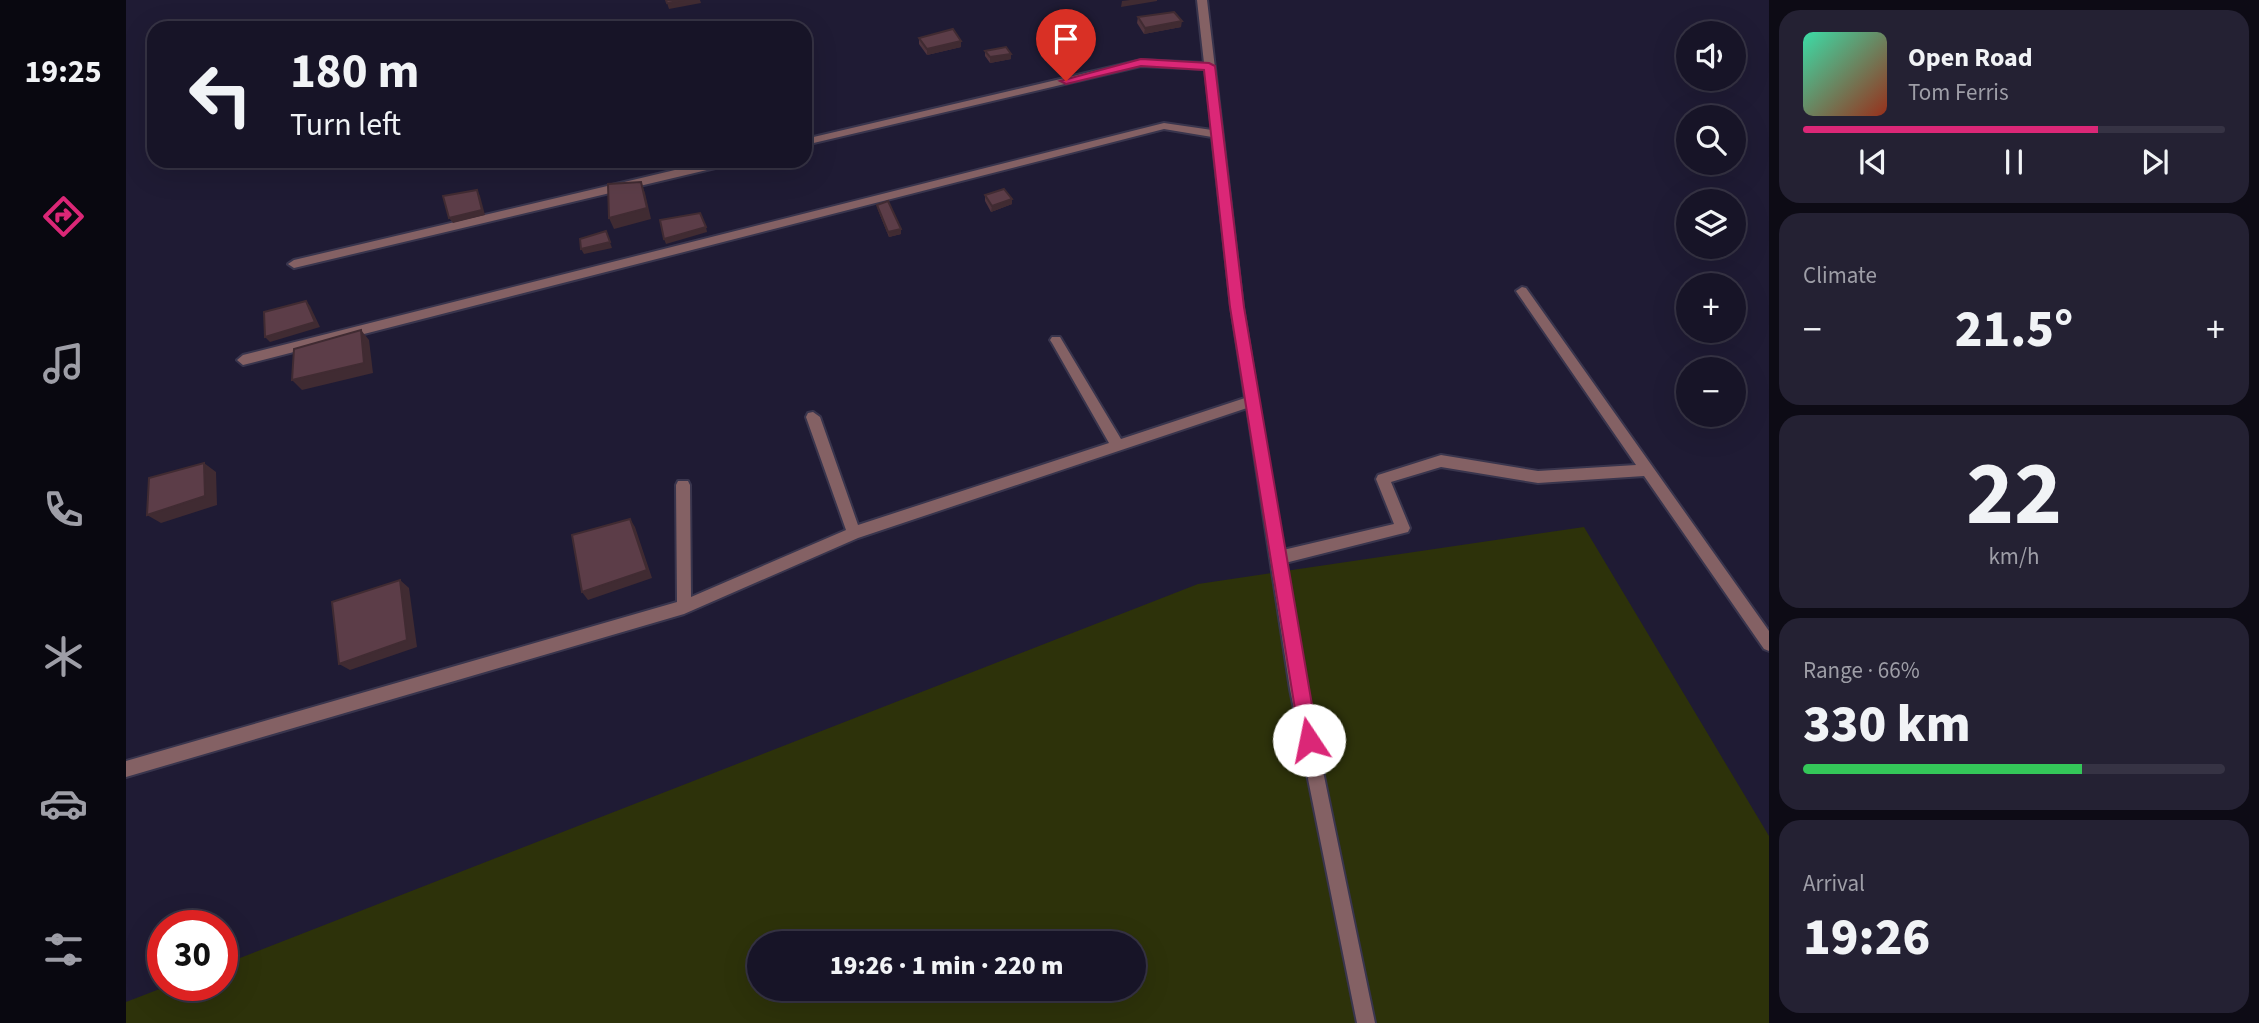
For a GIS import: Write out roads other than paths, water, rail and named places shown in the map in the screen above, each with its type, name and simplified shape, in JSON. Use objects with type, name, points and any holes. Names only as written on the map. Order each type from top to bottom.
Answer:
[{"type":"street","points":[[1202,0],[1237,307],[1298,689],[1366,1023]]},
{"type":"street","points":[[812,140],[1141,63],[1209,66]]},
{"type":"street","points":[[243,360],[1164,125],[1217,134]]},
{"type":"street","points":[[294,264],[699,168]]},
{"type":"street","points":[[1522,291],[1769,644]]},
{"type":"street","points":[[1056,340],[1118,446]]},
{"type":"street","points":[[126,769],[684,607],[854,533],[1252,401]]},
{"type":"street","points":[[813,417],[854,533]]},
{"type":"street","points":[[1278,558],[1404,528],[1383,479],[1441,461],[1538,477],[1648,470]]},
{"type":"street","points":[[683,485],[684,607]]}]
